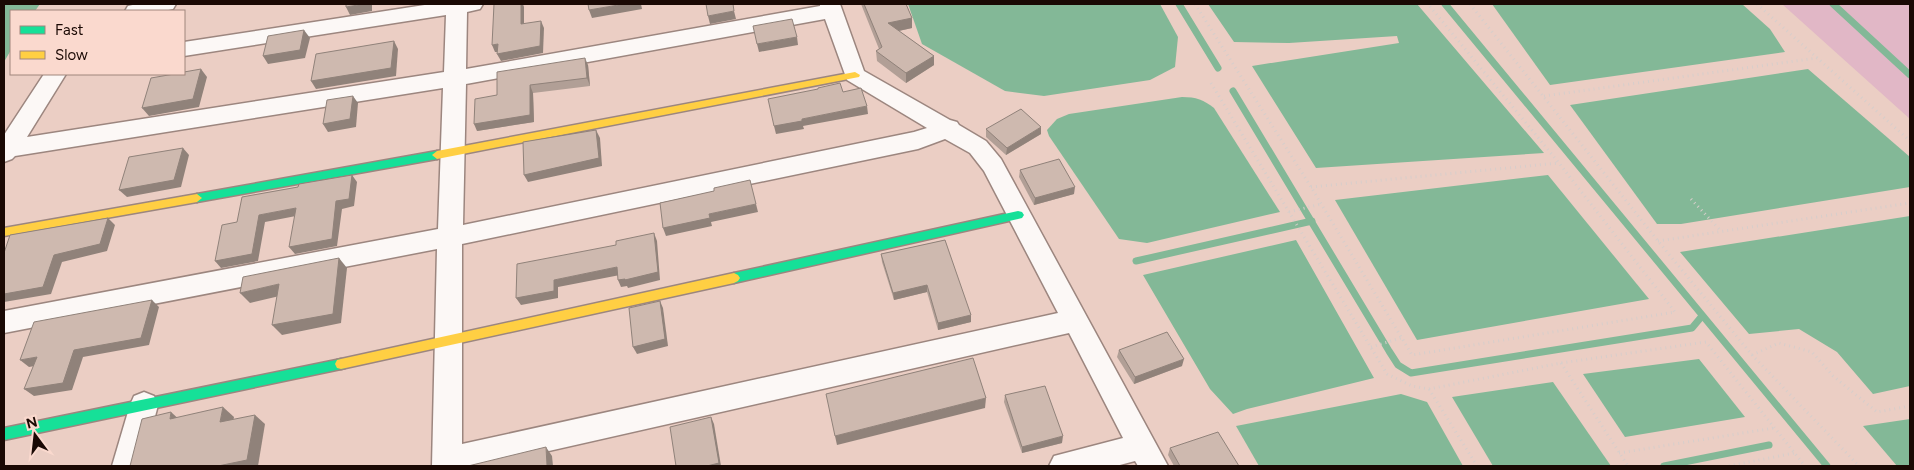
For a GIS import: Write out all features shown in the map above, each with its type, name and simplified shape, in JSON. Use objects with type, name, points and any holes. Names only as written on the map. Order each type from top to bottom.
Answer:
[{"type":"street","points":[[139,10],[166,4]]},
{"type":"street","points":[[185,48],[463,5],[457,78],[450,237],[447,464],[1074,321]]},
{"type":"street","points":[[6,150],[457,78],[831,7],[855,75]]},
{"type":"street","points":[[6,150],[54,75]]},
{"type":"street","points":[[4,232],[453,152],[855,75],[948,128],[978,147],[988,159],[1148,456],[1064,466]]},
{"type":"street","points":[[4,322],[450,237],[918,140],[948,128]]},
{"type":"street","points":[[4,434],[449,342],[1018,215]]},
{"type":"street","points":[[127,466],[144,405]]},
{"type":"path","points":[[1196,4],[1311,187],[1412,355],[1675,312],[1559,163],[1428,4]]},
{"type":"path","points":[[1470,4],[1658,241],[1752,354],[1859,466]]},
{"type":"path","points":[[1757,4],[1910,141]]},
{"type":"path","points":[[1544,96],[1817,58]]},
{"type":"path","points":[[1211,83],[1387,374],[1412,386],[1429,389],[1561,363],[1706,342],[1804,466]]},
{"type":"path","points":[[1311,187],[1559,163]]},
{"type":"path","points":[[1691,199],[1720,231]]},
{"type":"path","points":[[1658,241],[1910,203]]},
{"type":"path","points":[[1289,212],[1321,204]]},
{"type":"path","points":[[1371,347],[1401,338]]},
{"type":"path","points":[[1752,354],[1779,343],[1812,352],[1833,376],[1877,412],[1910,406]]},
{"type":"path","points":[[1561,363],[1628,466]]},
{"type":"path","points":[[1429,389],[1476,466]]},
{"type":"path","points":[[1619,453],[1774,428]]},
{"type":"path","points":[[1729,466],[1794,453]]},
{"type":"shaded area","points":[[4,4],[40,4],[36,10],[10,10],[10,52],[4,62]]},
{"type":"shaded area","points":[[908,4],[1160,4],[1178,37],[1175,67],[1150,80],[1044,96],[1005,91],[922,44]]},
{"type":"shaded area","points":[[1208,4],[1417,4],[1544,153],[1316,168],[1252,66],[1399,43],[1397,36],[1289,43],[1234,42]]},
{"type":"shaded area","points":[[1492,4],[1742,4],[1770,29],[1785,52],[1550,85]]},
{"type":"shaded area","points":[[1782,4],[1910,4],[1910,119]]},
{"type":"shaded area","points":[[1808,69],[1910,157],[1910,187],[1681,224],[1657,224],[1570,105]]},
{"type":"shaded area","points":[[1182,97],[1200,100],[1214,108],[1280,212],[1147,243],[1119,239],[1049,136],[1047,130],[1057,119],[1069,114]]},
{"type":"shaded area","points":[[1548,175],[1649,299],[1417,340],[1335,200]]},
{"type":"shaded area","points":[[1910,216],[1910,386],[1873,394],[1837,352],[1799,329],[1749,334],[1680,252]]},
{"type":"shaded area","points":[[1296,240],[1374,378],[1233,414],[1210,389],[1143,275]]},
{"type":"shaded area","points":[[1699,359],[1745,417],[1625,437],[1583,374]]},
{"type":"shaded area","points":[[1553,382],[1611,466],[1493,466],[1452,397]]},
{"type":"shaded area","points":[[1401,394],[1427,402],[1463,466],[1259,466],[1236,426]]},
{"type":"shaded area","points":[[1910,419],[1910,466],[1897,466],[1863,426]]},
{"type":"building","points":[[346,4],[364,4],[346,7]]},
{"type":"building","points":[[494,4],[521,4],[521,24],[541,21],[540,46],[497,54],[498,44],[492,45]]},
{"type":"building","points":[[588,4],[624,4],[589,10]]},
{"type":"building","points":[[706,4],[733,4],[734,11],[708,16]]},
{"type":"building","points":[[864,4],[906,4],[912,18],[888,23],[934,56],[906,73],[876,51],[882,47]]},
{"type":"building","points":[[792,19],[797,37],[757,44],[753,26]]},
{"type":"building","points":[[304,30],[300,50],[263,56],[268,36]]},
{"type":"building","points":[[394,41],[391,68],[311,81],[316,54]]},
{"type":"building","points":[[585,58],[587,78],[530,85],[530,115],[474,124],[475,99],[497,95],[497,72]]},
{"type":"building","points":[[201,69],[193,99],[142,108],[151,78],[185,75],[185,72]]},
{"type":"building","points":[[840,83],[843,92],[861,88],[867,106],[774,126],[768,99]]},
{"type":"building","points":[[353,96],[350,119],[323,124],[327,100]]},
{"type":"building","points":[[1021,109],[1041,127],[1007,148],[986,129]]},
{"type":"building","points":[[596,130],[599,158],[524,175],[523,142]]},
{"type":"building","points":[[183,148],[174,180],[119,190],[129,157]]},
{"type":"building","points":[[1059,159],[1075,187],[1035,198],[1020,170]]},
{"type":"building","points":[[352,175],[349,199],[336,201],[332,239],[289,247],[296,208],[259,215],[252,254],[215,261],[222,225],[237,222],[242,197],[298,187],[299,184]]},
{"type":"building","points":[[750,180],[756,204],[709,214],[710,218],[663,228],[660,203],[714,191],[714,188]]},
{"type":"building","points":[[108,218],[100,244],[54,255],[43,287],[4,294],[4,253],[10,235]]},
{"type":"building","points":[[654,233],[658,272],[618,280],[617,267],[554,280],[554,291],[516,298],[517,264],[616,245],[616,241]]},
{"type":"building","points":[[945,240],[971,315],[938,323],[927,285],[893,293],[881,254]]},
{"type":"building","points":[[339,258],[333,314],[272,325],[279,284],[240,293],[243,277]]},
{"type":"building","points":[[152,300],[141,338],[74,350],[63,383],[24,389],[37,357],[20,360],[34,322]]},
{"type":"building","points":[[660,301],[665,339],[633,347],[629,308]]},
{"type":"building","points":[[1167,332],[1184,359],[1135,377],[1119,350]]},
{"type":"building","points":[[973,358],[986,398],[835,436],[826,394]]},
{"type":"building","points":[[1045,386],[1063,436],[1022,447],[1005,395]]},
{"type":"building","points":[[223,407],[220,422],[255,415],[247,460],[218,466],[130,466],[142,419],[171,412],[170,419]]},
{"type":"building","points":[[711,417],[719,463],[707,466],[676,466],[670,427]]},
{"type":"building","points":[[1218,432],[1239,466],[1180,466],[1170,448]]},
{"type":"building","points":[[546,447],[547,466],[468,466]]},
{"type":"waterway","points":[[1179,4],[1218,68]]},
{"type":"waterway","points":[[1445,4],[1827,466]]},
{"type":"waterway","points":[[1833,4],[1910,75]]},
{"type":"waterway","points":[[1233,91],[1311,221]]},
{"type":"waterway","points":[[1136,261],[1311,221]]},
{"type":"waterway","points":[[1311,221],[1398,365],[1411,373],[1692,328],[1702,316]]},
{"type":"waterway","points":[[1664,466],[1769,445]]},
{"type":"traffic: fast","points":[[197,198],[437,155]]},
{"type":"traffic: fast","points":[[734,278],[1018,215]]},
{"type":"traffic: fast","points":[[4,434],[341,364]]},
{"type":"traffic: slow","points":[[437,155],[855,75]]},
{"type":"traffic: slow","points":[[4,232],[197,198]]},
{"type":"traffic: slow","points":[[341,364],[734,278]]}]
